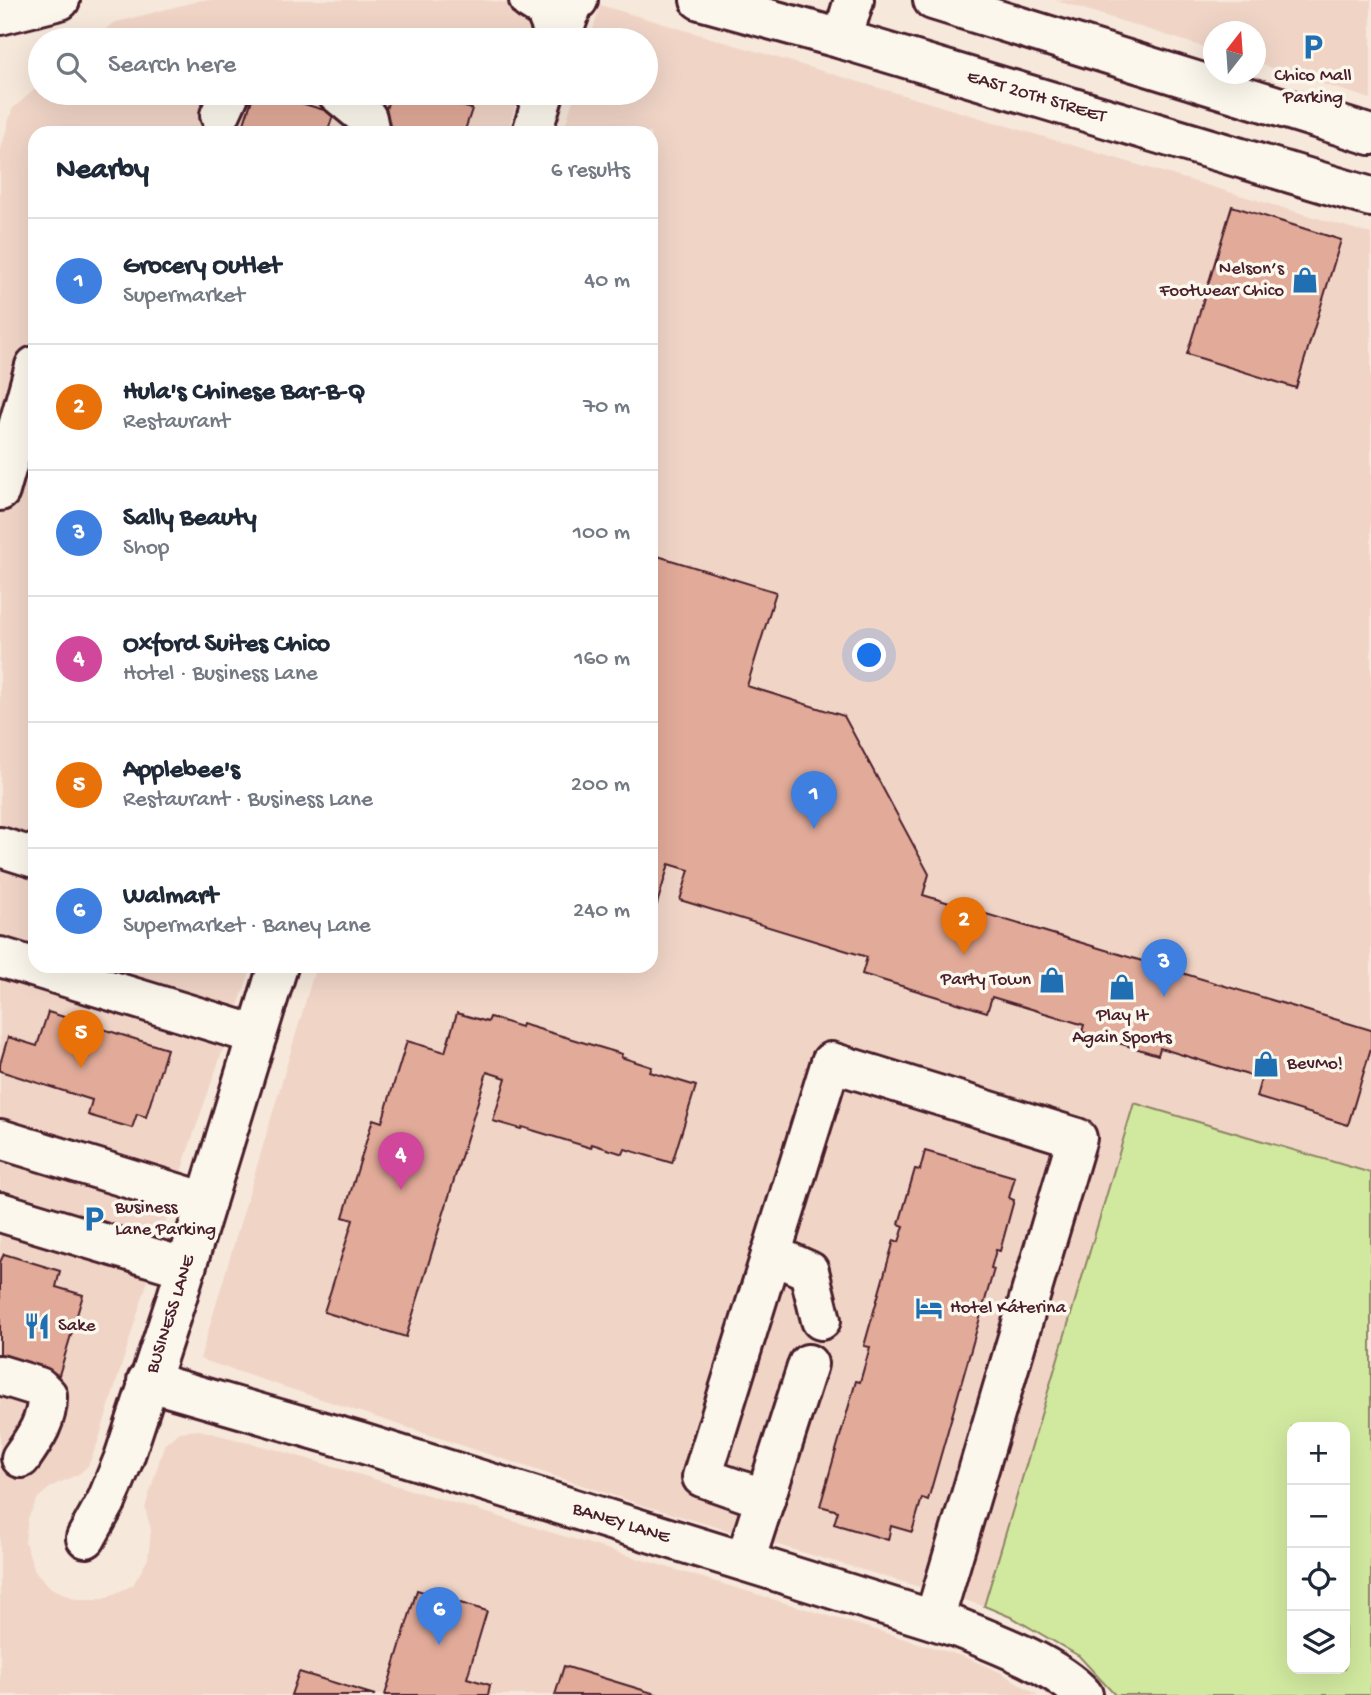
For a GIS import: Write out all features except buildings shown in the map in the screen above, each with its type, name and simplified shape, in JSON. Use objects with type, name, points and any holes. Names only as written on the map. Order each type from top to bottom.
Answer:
[{"type":"street","points":[[0,15],[60,0]]},
{"type":"street","points":[[529,0],[545,10],[553,28]]},
{"type":"street","points":[[564,28],[573,5],[578,0]]},
{"type":"street","name":"EAST 20TH STREET","points":[[700,0],[805,14],[842,39],[1371,197]]},
{"type":"street","points":[[842,39],[854,0]]},
{"type":"street","points":[[933,0],[1371,135]]},
{"type":"street","points":[[355,105],[367,118],[369,126]]},
{"type":"street","points":[[534,126],[540,105]]},
{"type":"street","points":[[0,491],[28,391]]},
{"type":"street","points":[[0,847],[28,856]]},
{"type":"street","points":[[0,957],[28,965]]},
{"type":"street","points":[[53,973],[257,1035]]},
{"type":"street","name":"BUSINESS LANE","points":[[86,1538],[116,1479],[186,1268],[276,973]]},
{"type":"street","points":[[765,1499],[702,1477],[831,1062],[1077,1139],[934,1620]]},
{"type":"street","points":[[0,1139],[206,1202]]},
{"type":"street","points":[[0,1212],[186,1268]]},
{"type":"street","points":[[771,1254],[808,1270],[821,1320]]},
{"type":"street","points":[[745,1561],[808,1364]]},
{"type":"street","points":[[0,1375],[39,1387],[47,1395],[48,1407],[41,1428],[21,1458]]},
{"type":"street","name":"BANEY LANE","points":[[147,1381],[358,1442],[934,1620],[1001,1644],[1072,1683],[1083,1695]]},
{"type":"shaded area","points":[[202,0],[483,0],[524,5],[528,28],[107,28],[113,23]]},
{"type":"shaded area","name":"Chico Mall Parking","points":[[1055,0],[1371,0],[1371,99],[1266,66],[1266,21],[1203,21],[1203,47]]},
{"type":"shaded area","points":[[600,5],[1371,234],[1371,1174],[1134,1104],[984,1606],[642,1505],[200,1359],[314,973],[658,973],[658,126],[565,126],[571,105],[658,105],[658,28],[593,28]]},
{"type":"shaded area","points":[[28,95],[28,105],[515,105],[509,126],[28,126],[28,973],[250,973],[188,1150],[98,1442],[88,1466],[79,1474],[52,1486],[38,1498],[28,1518],[25,1542],[35,1571],[51,1588],[76,1599],[103,1599],[133,1585],[148,1559],[151,1530],[145,1508],[164,1445],[179,1432],[199,1430],[278,1450],[965,1657],[1002,1673],[1038,1695],[0,1695],[0,153],[12,109]]},
{"type":"green space","points":[[1134,1103],[1371,1173],[1371,1695],[1115,1695],[1079,1656],[1013,1618],[984,1606]]},
{"type":"place","name":"Chico Mall Parking","points":[[1313,47]]},
{"type":"place","name":"Nelson’s Footwear Chico","points":[[1305,280]]},
{"type":"place","name":"Grocery Outlet","points":[[814,829]]},
{"type":"place","name":"Hula's Chinese Bar-B-Q","points":[[964,955]]},
{"type":"place","name":"Party Town","points":[[1052,980]]},
{"type":"place","name":"Play It Again Sports","points":[[1122,987]]},
{"type":"place","name":"Sally Beauty","points":[[1164,997]]},
{"type":"place","name":"BevMo!","points":[[1266,1064]]},
{"type":"place","name":"Applebee's","points":[[81,1068]]},
{"type":"place","name":"Oxford Suites Chico","points":[[401,1190]]},
{"type":"place","name":"Business Lane Parking","points":[[94,1219]]},
{"type":"place","name":"Hotel Káterina","points":[[929,1308]]},
{"type":"place","name":"Sake","points":[[37,1326]]},
{"type":"place","name":"Walmart","points":[[439,1645]]}]
